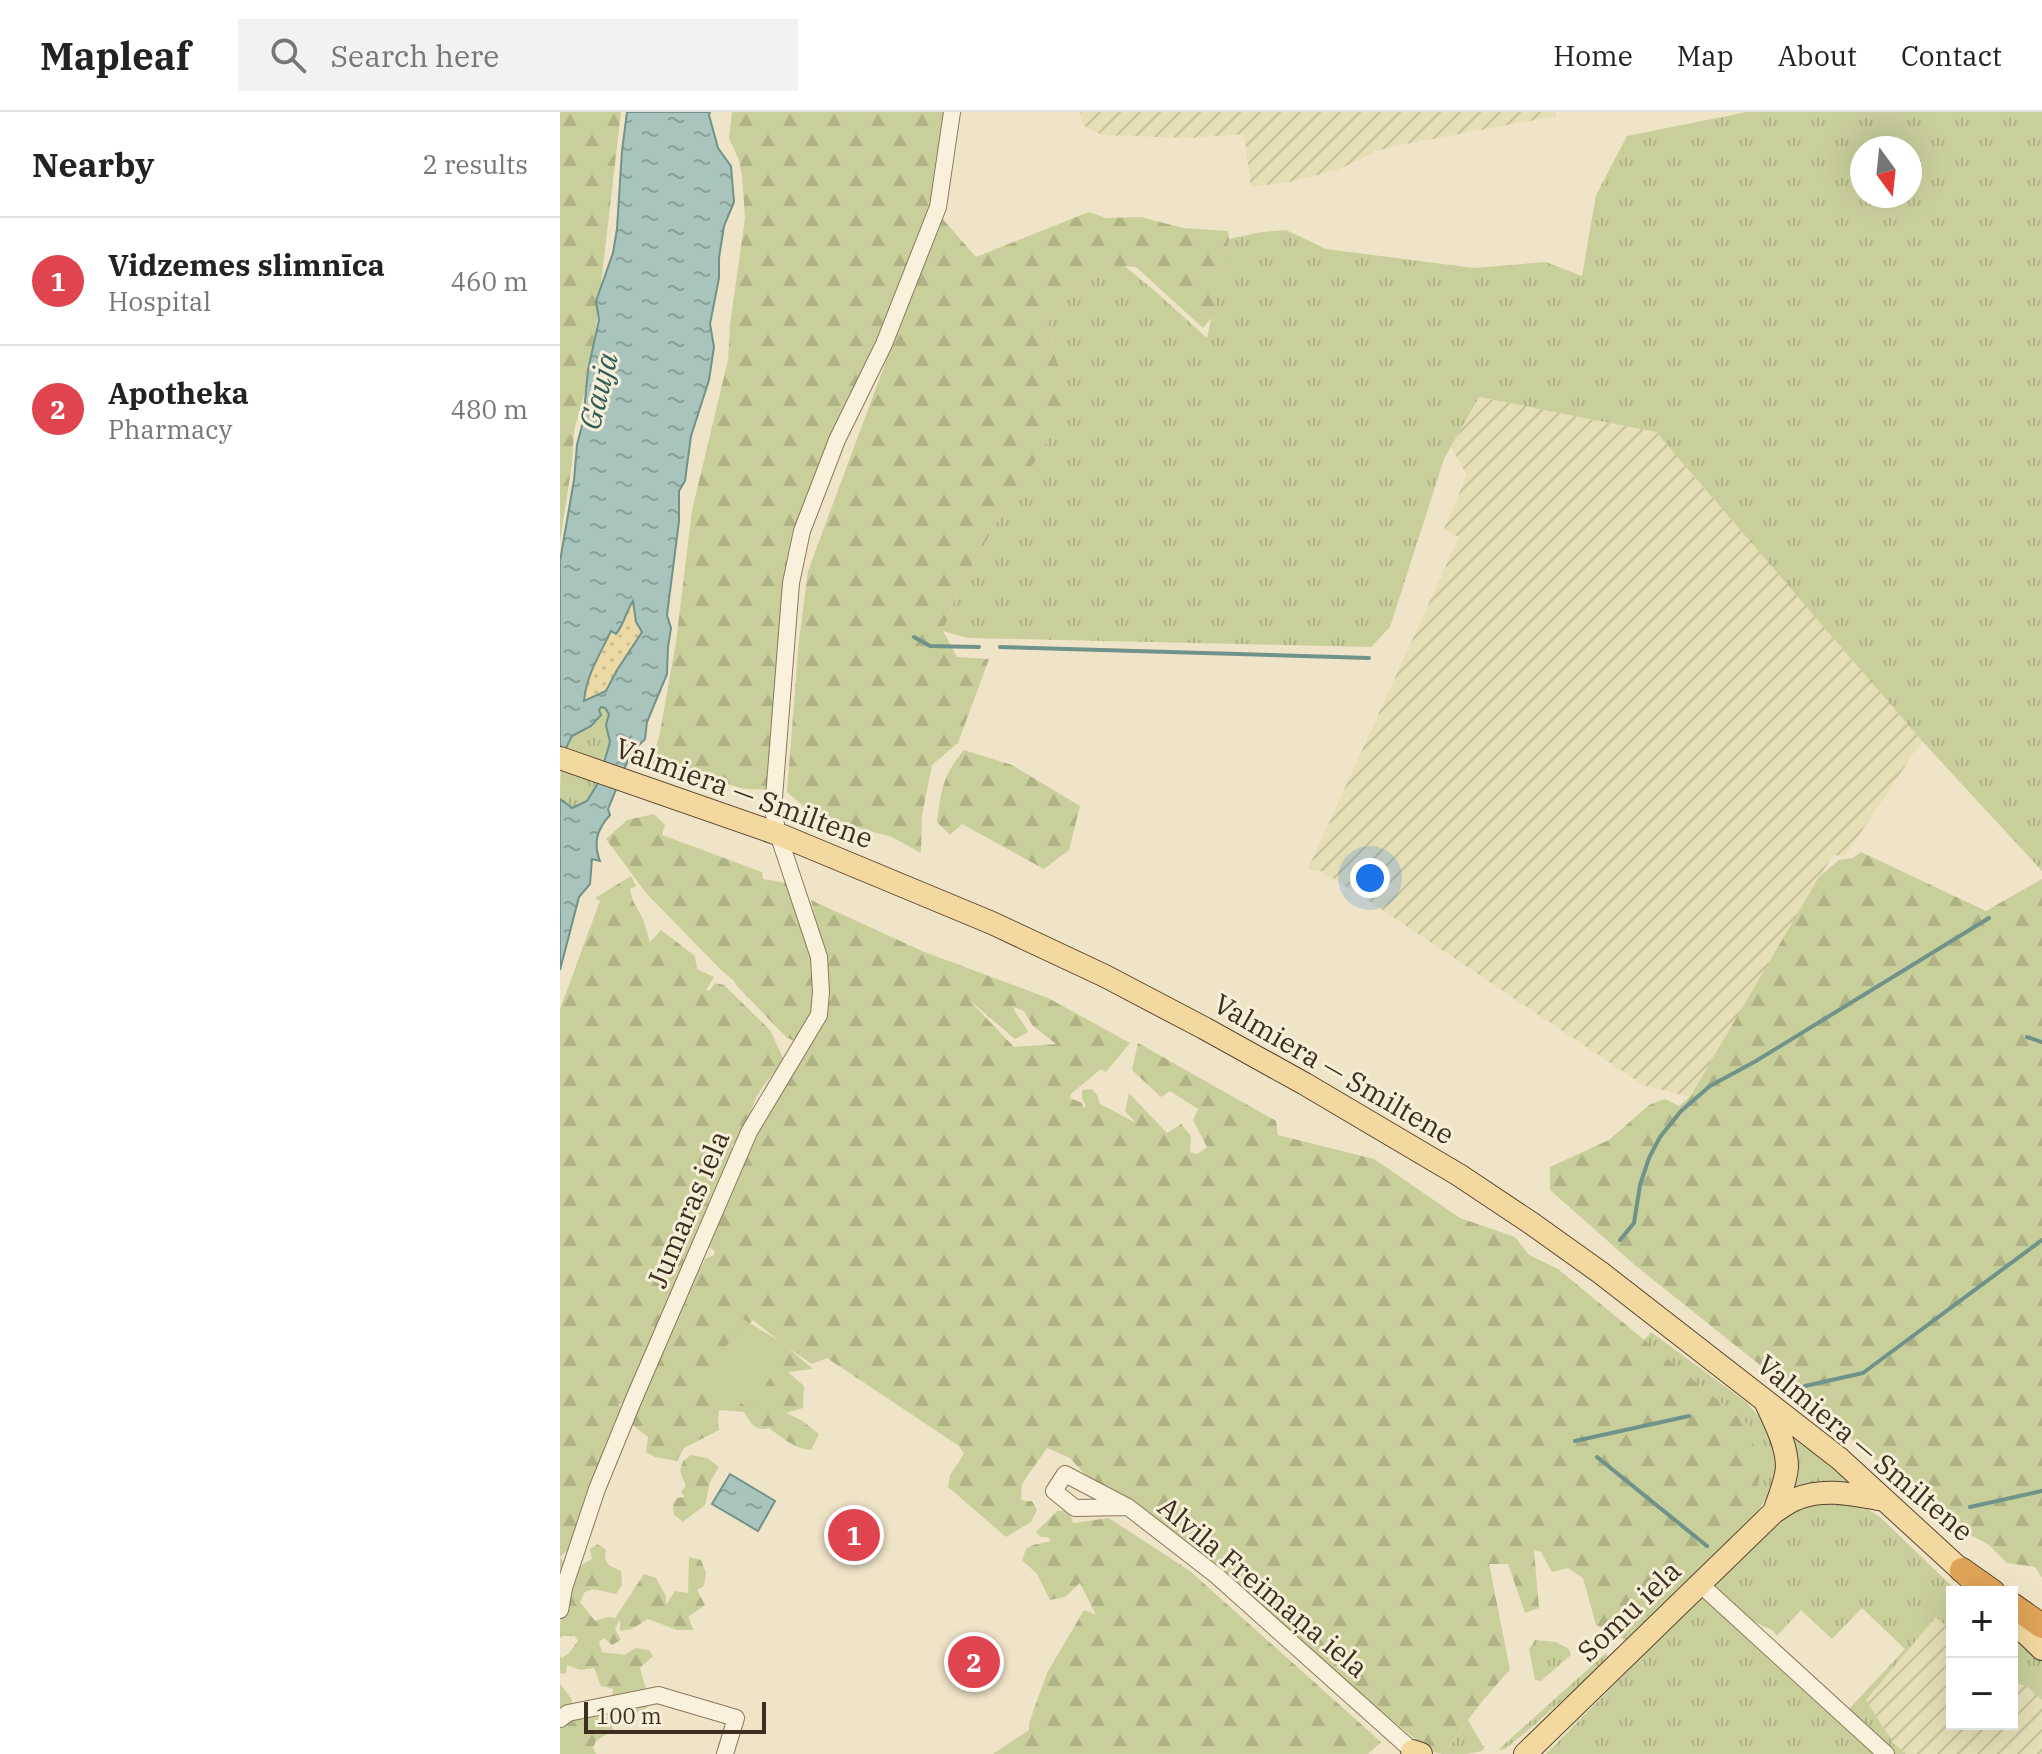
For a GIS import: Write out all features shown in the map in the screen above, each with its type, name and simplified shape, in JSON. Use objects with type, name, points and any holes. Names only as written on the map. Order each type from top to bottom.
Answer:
[{"type":"highway","points":[[1962,1570],[1985,1586]]},
{"type":"highway","points":[[2018,1609],[2042,1626]]},
{"type":"main road","name":"Valmiera — Smiltene","points":[[560,758],[778,834],[992,923],[1105,976],[1305,1084],[1459,1175],[1601,1273],[1840,1459],[1978,1586]]},
{"type":"main road","points":[[1764,1399],[1778,1430],[1787,1466],[1774,1512]]},
{"type":"main road","points":[[1774,1512],[1796,1499],[1822,1492],[1886,1500]]},
{"type":"main road","name":"Somu iela","points":[[1532,1750],[1625,1654],[1774,1512]]},
{"type":"main road","points":[[2018,1626],[2042,1649]]},
{"type":"main road","points":[[1504,1754],[1522,1746],[1567,1714]]},
{"type":"street","name":"Jumaras iela","points":[[560,1610],[564,1588],[597,1489],[749,1132],[819,1015],[819,957],[773,810],[791,583],[802,531],[837,440],[884,344],[938,207],[952,112]]},
{"type":"street","name":"Alvila Freimaņa iela","points":[[1128,1507],[1075,1508],[1054,1491],[1065,1474],[1128,1507],[1217,1576],[1416,1753]]},
{"type":"street","points":[[1700,1584],[1886,1754]]},
{"type":"street","points":[[560,1719],[568,1713],[658,1695],[736,1718],[725,1754]]},
{"type":"shaded area","points":[[1080,112],[1555,112],[1556,116],[1400,145],[1376,151],[1337,170],[1285,183],[1251,186],[1244,134],[1190,138],[1102,135],[1082,125]]},
{"type":"shaded area","points":[[1479,397],[1656,432],[1922,741],[1845,856],[1833,855],[1690,1097],[1643,1085],[1369,901],[1321,871],[1308,869],[1459,537],[1444,529],[1467,475],[1451,447]]},
{"type":"shaded area","points":[[1937,1616],[1946,1625],[1946,1730],[2018,1730],[2018,1684],[2026,1686],[2042,1700],[2042,1754],[1906,1754],[1894,1744],[1866,1700]]},
{"type":"green space","points":[[560,112],[621,112],[591,370],[574,431],[560,542]]},
{"type":"green space","points":[[732,112],[944,112],[935,180],[920,245],[810,526],[798,575],[778,790],[745,789],[651,763],[659,737],[676,642],[692,510],[728,360],[745,218],[739,160],[729,138]]},
{"type":"green space","points":[[1747,112],[2042,112],[2042,871],[1922,741],[1656,432],[1479,397],[1444,459],[1390,627],[1371,647],[968,638],[943,631],[959,588],[1007,505],[1068,388],[1056,360],[1048,322],[1068,296],[1112,265],[1122,264],[1207,338],[1229,239],[1286,230],[1326,249],[1474,268],[1546,262],[1582,276],[1596,195],[1627,136]]},
{"type":"green space","points":[[1089,212],[1106,218],[1141,217],[1183,228],[1228,231],[1213,316],[1203,328],[1136,267],[1112,265],[1068,296],[1048,322],[1056,360],[1068,388],[1065,414],[959,588],[943,631],[957,657],[989,659],[958,743],[932,765],[922,815],[921,853],[892,837],[830,820],[803,806],[787,792],[799,640],[808,571],[940,216],[976,257]]},
{"type":"green space","points":[[601,706],[609,714],[606,725],[610,742],[598,783],[587,801],[572,808],[560,799],[565,751],[572,737],[597,718]]},
{"type":"green space","points":[[964,750],[1012,765],[1080,806],[1069,850],[1044,869],[962,824],[950,835],[937,822],[940,801],[947,775]]},
{"type":"green space","points":[[654,814],[665,825],[662,835],[762,872],[763,879],[787,883],[812,955],[817,992],[808,1027],[796,1042],[786,1037],[646,893],[606,839],[627,820]]},
{"type":"green space","points":[[1861,852],[1986,911],[2042,879],[2042,1578],[2035,1567],[2007,1563],[1989,1545],[1956,1527],[1825,1417],[1636,1266],[1550,1190],[1550,1167],[1609,1140],[1649,1105],[1665,1099],[1679,1106],[1690,1097],[1819,877],[1839,860],[1853,858]]},
{"type":"green space","points":[[631,876],[636,886],[630,889],[633,901],[650,942],[661,930],[695,956],[697,969],[714,977],[706,990],[709,991],[715,983],[724,985],[770,1030],[784,1060],[765,1083],[744,1130],[732,1145],[732,1158],[636,1373],[629,1405],[617,1404],[626,1409],[622,1417],[616,1419],[604,1448],[608,1456],[605,1466],[595,1471],[598,1478],[572,1546],[560,1557],[560,1009],[600,901],[595,898]]},
{"type":"green space","points":[[811,900],[922,951],[1048,998],[1130,1043],[1106,1072],[1101,1069],[1071,1094],[1070,1098],[1082,1103],[1084,1108],[1082,1090],[1092,1089],[1100,1104],[1136,1123],[1125,1111],[1129,1093],[1167,1133],[1181,1124],[1191,1136],[1190,1152],[1197,1154],[1207,1147],[1193,1120],[1198,1109],[1170,1091],[1161,1097],[1132,1070],[1138,1043],[1276,1121],[1278,1135],[1374,1159],[1460,1218],[1515,1237],[1529,1255],[1558,1269],[1748,1425],[1761,1471],[1752,1510],[1720,1550],[1623,1639],[1596,1625],[1583,1578],[1568,1568],[1552,1572],[1541,1552],[1534,1550],[1539,1608],[1525,1613],[1508,1564],[1489,1564],[1510,1670],[1475,1710],[1444,1754],[1431,1752],[1087,1477],[1070,1458],[1047,1448],[1022,1484],[1021,1499],[1032,1501],[1037,1510],[1031,1522],[1006,1537],[948,1487],[950,1475],[964,1454],[959,1446],[827,1358],[812,1364],[788,1348],[813,1369],[788,1372],[804,1386],[803,1408],[786,1413],[819,1434],[811,1450],[794,1445],[769,1428],[757,1428],[744,1412],[719,1410],[719,1430],[684,1448],[677,1461],[646,1452],[648,1437],[629,1422],[669,1322],[689,1296],[691,1279],[705,1259],[714,1255],[715,1251],[706,1245],[742,1145],[818,1029],[824,957]],"holes":[[[968,999],[1015,1039],[1028,1032],[1013,1007],[1024,1011],[1033,1026],[1056,1044],[1014,1047]],[[753,1320],[784,1345],[726,1348]]]},
{"type":"green space","points":[[743,1319],[789,1347],[751,1409],[705,1382]]},
{"type":"green space","points":[[1651,1332],[1746,1402],[1772,1436],[1777,1468],[1772,1488],[1756,1515],[1628,1640],[1623,1639],[1720,1550],[1748,1425],[1644,1340]]},
{"type":"green space","points":[[1791,1434],[1848,1479],[1848,1483],[1845,1486],[1793,1491]]},
{"type":"green space","points":[[691,1455],[707,1458],[719,1467],[710,1482],[705,1505],[683,1522],[674,1515],[673,1504],[677,1498],[684,1497],[681,1491],[686,1486],[680,1471],[683,1461]]},
{"type":"green space","points":[[1830,1501],[1858,1503],[1880,1517],[1952,1586],[1946,1586],[1946,1626],[1936,1617],[1866,1700],[1894,1744],[1906,1754],[1546,1754],[1700,1597],[1707,1597],[1847,1711],[1905,1649],[1862,1608],[1832,1639],[1801,1610],[1777,1636],[1772,1630],[1741,1616],[1714,1587],[1718,1578],[1792,1508]]},
{"type":"green space","points":[[1069,1510],[1073,1523],[1109,1518],[1190,1571],[1381,1742],[1368,1754],[993,1754],[1029,1730],[1047,1673],[1084,1610],[1096,1615],[1080,1583],[1065,1597],[1050,1600],[1037,1574],[1022,1560],[1026,1549],[1051,1541],[1036,1532],[1057,1511]]},
{"type":"green space","points":[[598,1544],[606,1550],[608,1565],[621,1571],[622,1585],[616,1594],[593,1589],[585,1592],[580,1602],[595,1621],[615,1618],[644,1574],[656,1578],[666,1596],[666,1605],[675,1591],[688,1593],[689,1557],[701,1560],[706,1573],[704,1586],[697,1590],[705,1605],[688,1617],[694,1630],[677,1630],[648,1619],[632,1629],[620,1631],[620,1619],[615,1629],[621,1640],[612,1645],[604,1638],[599,1642],[602,1652],[625,1655],[635,1648],[649,1650],[653,1656],[640,1668],[650,1703],[643,1713],[628,1712],[625,1705],[612,1699],[613,1689],[601,1686],[594,1668],[580,1670],[567,1665],[566,1674],[560,1673],[560,1656],[562,1658],[569,1653],[578,1641],[575,1636],[560,1638],[565,1593],[575,1573],[592,1559],[590,1549]]},
{"type":"green space","points":[[560,1557],[568,1569],[560,1596]]},
{"type":"green space","points":[[2018,1637],[2042,1660],[2042,1700],[2026,1686],[2018,1684]]},
{"type":"green space","points":[[1535,1640],[1556,1642],[1569,1649],[1571,1655],[1541,1681],[1535,1680],[1529,1649]]},
{"type":"green space","points":[[1606,1653],[1609,1659],[1605,1663],[1526,1732],[1505,1749],[1499,1749]]},
{"type":"green space","points":[[560,1684],[571,1698],[574,1711],[602,1708],[609,1716],[613,1730],[596,1741],[593,1748],[596,1754],[560,1754]]},
{"type":"green space","points":[[1468,1720],[1485,1746],[1482,1751],[1444,1754]]},
{"type":"sand","points":[[633,600],[642,632],[606,692],[583,702],[598,656],[611,630],[620,629]]},
{"type":"water","name":"Gauja","points":[[627,112],[710,112],[718,148],[731,166],[734,202],[724,226],[719,258],[719,278],[710,324],[714,347],[709,380],[691,436],[685,481],[679,491],[679,521],[667,615],[671,628],[667,674],[647,722],[645,739],[631,753],[608,809],[610,815],[599,831],[597,848],[600,861],[592,859],[590,884],[579,897],[560,970],[560,799],[572,808],[587,801],[598,783],[610,742],[606,725],[609,714],[601,707],[601,715],[591,726],[572,736],[560,760],[560,561],[583,422],[588,370],[599,320],[596,301],[613,253],[617,229]],"holes":[[[633,601],[636,622],[642,632],[606,691],[584,701],[598,657],[611,631],[616,634],[619,630]]]},
{"type":"water","points":[[730,1474],[775,1501],[758,1531],[712,1504]]},
{"type":"waterway","points":[[914,637],[930,646],[979,647]]},
{"type":"waterway","points":[[1000,647],[1369,658]]},
{"type":"waterway","points":[[1620,1240],[1634,1223],[1640,1185],[1649,1158],[1660,1137],[1681,1111],[1710,1086],[1989,918]]},
{"type":"waterway","points":[[2027,1037],[2042,1042]]},
{"type":"waterway","points":[[1805,1386],[1863,1373],[2042,1240]]},
{"type":"waterway","points":[[1575,1441],[1689,1416]]},
{"type":"waterway","points":[[1597,1457],[1707,1546]]},
{"type":"waterway","points":[[1970,1507],[2042,1491]]},
{"type":"place","name":"Vidzemes slimnīca","points":[[854,1535]]},
{"type":"place","name":"Apotheka","points":[[974,1662]]}]
